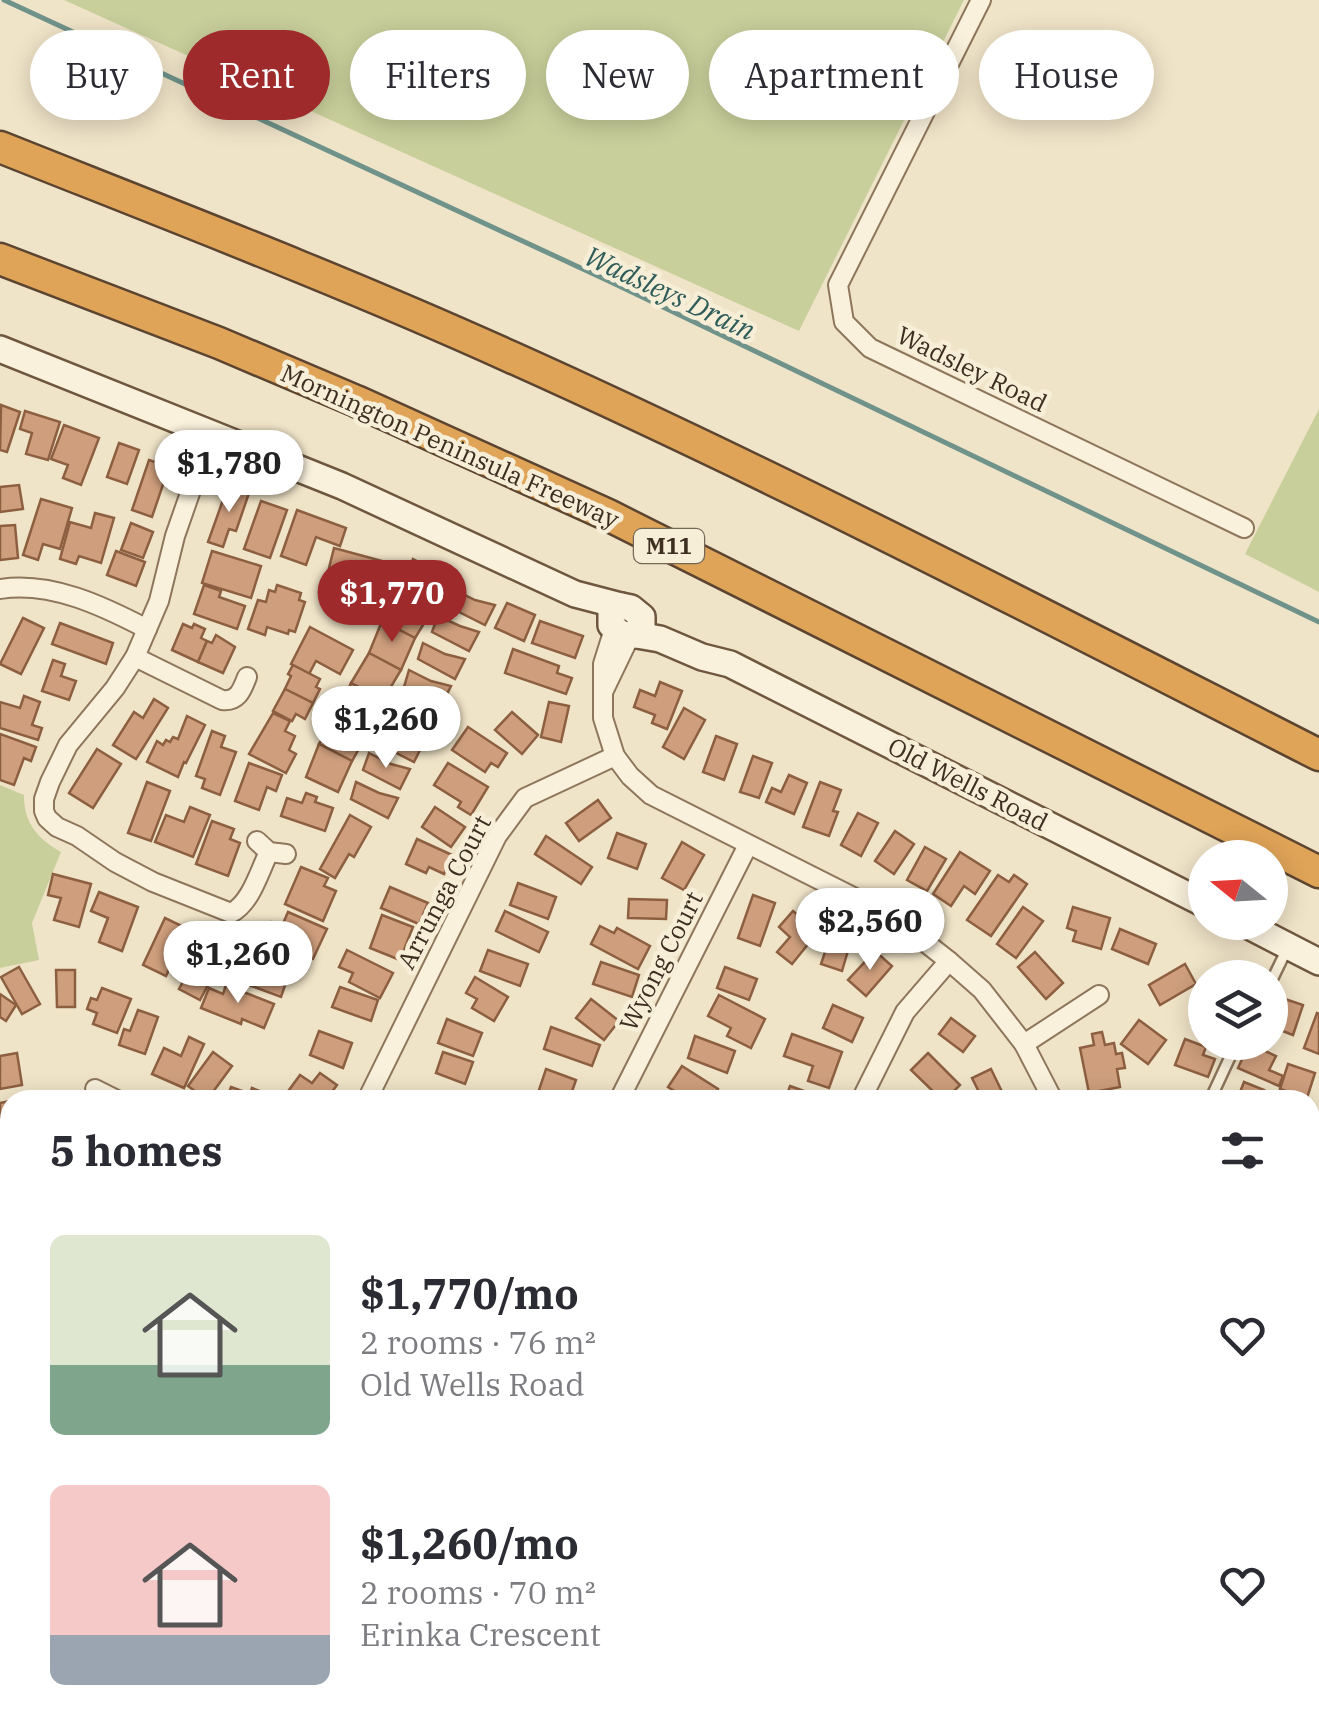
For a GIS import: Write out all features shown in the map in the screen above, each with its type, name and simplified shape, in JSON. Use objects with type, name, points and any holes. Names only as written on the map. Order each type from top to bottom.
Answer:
[{"type":"highway","points":[[0,147],[269,254],[509,356],[952,568],[1319,755]]},
{"type":"highway","name":"Mornington Peninsula Freeway","points":[[0,259],[356,401],[608,515],[1319,872]]},
{"type":"street","name":"Wadsley Road","points":[[980,0],[838,285],[844,322],[870,348],[1244,528]]},
{"type":"street","name":"Old Wells Road","points":[[0,349],[342,486],[575,594],[626,624],[702,657],[730,664],[1188,895]]},
{"type":"street","points":[[212,433],[175,536],[159,602],[148,628],[106,700],[68,745],[44,799],[44,811],[57,827],[115,862],[153,882],[231,913],[246,899],[271,849]]},
{"type":"street","points":[[0,589],[21,586],[66,594],[148,628]]},
{"type":"street","points":[[626,624],[604,690],[603,718],[615,756],[630,776],[651,795],[893,918],[982,990],[1024,1044],[1048,1090]]},
{"type":"street","points":[[134,657],[222,700],[237,697],[248,678]]},
{"type":"street","name":"Arrunga Court","points":[[372,1090],[497,836],[526,798],[615,756]]},
{"type":"street","name":"Wyong Court","points":[[624,1090],[748,845]]},
{"type":"street","points":[[1276,940],[1319,962]]},
{"type":"street","points":[[866,1090],[905,1012],[949,961]]},
{"type":"street","points":[[1024,1044],[1099,994]]},
{"type":"street","points":[[95,1088],[99,1090]]},
{"type":"lane","points":[[1281,960],[1288,946]]},
{"type":"lane","points":[[1215,1090],[1229,1060]]},
{"type":"green space","points":[[64,0],[964,0],[949,30],[709,30],[709,120],[904,120],[799,331],[330,120],[330,30],[183,30],[183,54],[163,45],[163,30],[131,30]]},
{"type":"green space","points":[[1319,409],[1319,592],[1245,554]]},
{"type":"green space","points":[[0,785],[24,795],[26,814],[34,829],[61,852],[32,923],[39,960],[0,968]]},
{"type":"building","points":[[1,405],[20,412],[7,452],[0,450]]},
{"type":"building","points":[[25,411],[60,422],[48,460],[26,454],[32,433],[20,429]]},
{"type":"building","points":[[64,425],[99,438],[81,485],[63,478],[68,465],[51,459]]},
{"type":"building","points":[[119,443],[139,450],[127,484],[107,477]]},
{"type":"building","points":[[149,460],[169,467],[152,517],[132,510]]},
{"type":"building","points":[[19,485],[23,509],[0,512],[0,487]]},
{"type":"building","points":[[228,486],[249,493],[236,531],[229,529],[223,547],[208,542]]},
{"type":"building","points":[[41,499],[72,508],[60,549],[43,544],[38,560],[23,555]]},
{"type":"building","points":[[261,501],[287,510],[270,558],[244,549]]},
{"type":"building","points":[[297,510],[346,528],[340,546],[316,537],[306,565],[281,556]]},
{"type":"building","points":[[95,513],[114,518],[101,563],[79,556],[76,564],[60,559],[70,522],[91,528]]},
{"type":"building","points":[[131,523],[153,532],[143,558],[121,550]]},
{"type":"building","points":[[15,525],[18,558],[0,560],[0,526]]},
{"type":"building","points":[[334,548],[386,562],[377,592],[335,581],[338,571],[329,568]]},
{"type":"building","points":[[116,551],[145,562],[136,586],[107,575]]},
{"type":"building","points":[[212,551],[261,566],[251,598],[202,583]]},
{"type":"building","points":[[413,559],[446,576],[433,609],[401,592]]},
{"type":"building","points":[[204,585],[221,591],[219,597],[245,606],[237,629],[194,614]]},
{"type":"building","points":[[277,585],[301,593],[299,600],[305,602],[295,632],[289,630],[288,634],[267,627],[265,635],[248,629],[258,600],[266,602],[269,590],[275,592]]},
{"type":"building","points":[[453,589],[495,605],[485,625],[447,606]]},
{"type":"building","points":[[401,592],[433,609],[415,638],[382,621]]},
{"type":"building","points":[[507,603],[535,615],[524,641],[495,628]]},
{"type":"building","points":[[438,616],[479,632],[469,651],[432,632]]},
{"type":"building","points":[[23,618],[44,628],[21,674],[0,664]]},
{"type":"building","points":[[382,621],[415,638],[401,670],[369,653]]},
{"type":"building","points":[[540,621],[583,636],[575,658],[532,643]]},
{"type":"building","points":[[60,623],[113,643],[106,664],[52,644]]},
{"type":"building","points":[[183,624],[205,629],[201,638],[207,641],[198,662],[172,650]]},
{"type":"building","points":[[310,627],[353,650],[340,674],[316,661],[309,674],[291,664]]},
{"type":"building","points":[[216,635],[235,647],[223,673],[198,662],[207,641],[212,643]]},
{"type":"building","points":[[423,643],[465,659],[455,679],[418,659]]},
{"type":"building","points":[[513,649],[559,666],[557,673],[572,678],[566,694],[505,673]]},
{"type":"building","points":[[369,653],[401,670],[383,700],[351,683]]},
{"type":"building","points":[[53,660],[65,664],[61,676],[76,681],[69,700],[42,691]]},
{"type":"building","points":[[293,665],[320,679],[313,703],[285,689]]},
{"type":"building","points":[[409,670],[451,686],[441,706],[404,687]]},
{"type":"building","points":[[660,682],[682,691],[667,729],[652,723],[655,715],[634,707],[640,690],[655,696]]},
{"type":"building","points":[[351,683],[383,700],[369,731],[337,715]]},
{"type":"building","points":[[285,689],[313,703],[305,719],[296,714],[292,721],[273,711]]},
{"type":"building","points":[[24,696],[40,702],[32,725],[42,728],[38,740],[0,728],[0,702],[20,708]]},
{"type":"building","points":[[396,698],[437,714],[428,734],[390,714]]},
{"type":"building","points":[[154,699],[168,708],[136,759],[113,745],[134,712],[143,718]]},
{"type":"building","points":[[549,702],[569,706],[561,742],[541,737]]},
{"type":"building","points":[[684,708],[705,720],[684,759],[663,747]]},
{"type":"building","points":[[512,712],[538,735],[522,754],[495,730]]},
{"type":"building","points":[[273,713],[290,721],[285,731],[295,736],[289,750],[296,754],[286,773],[249,754]]},
{"type":"building","points":[[337,715],[369,731],[352,761],[319,744]]},
{"type":"building","points":[[187,716],[205,725],[178,777],[147,762],[157,741],[163,745],[173,737],[178,739]]},
{"type":"building","points":[[382,726],[424,742],[414,762],[377,743]]},
{"type":"building","points":[[468,727],[507,753],[498,767],[491,763],[485,772],[452,750]]},
{"type":"building","points":[[212,731],[225,736],[221,747],[236,752],[220,795],[202,788],[205,779],[196,776]]},
{"type":"building","points":[[0,734],[36,747],[31,761],[24,758],[14,785],[0,780]]},
{"type":"building","points":[[716,736],[737,744],[724,780],[703,772]]},
{"type":"building","points":[[319,744],[352,761],[338,792],[306,777]]},
{"type":"building","points":[[97,749],[121,764],[93,808],[69,793]]},
{"type":"building","points":[[369,753],[410,769],[400,789],[363,770]]},
{"type":"building","points":[[753,756],[772,763],[759,798],[740,792]]},
{"type":"building","points":[[249,763],[282,775],[276,791],[267,787],[259,810],[235,801]]},
{"type":"building","points":[[448,763],[488,787],[471,815],[458,807],[461,802],[434,785]]},
{"type":"building","points":[[789,775],[807,783],[794,814],[766,802],[772,788],[781,792]]},
{"type":"building","points":[[147,782],[170,791],[151,841],[128,833]]},
{"type":"building","points":[[356,782],[398,798],[388,818],[351,799]]},
{"type":"building","points":[[820,782],[841,790],[829,836],[803,827]]},
{"type":"building","points":[[306,793],[317,797],[315,802],[333,808],[325,831],[281,816],[287,798],[302,803]]},
{"type":"building","points":[[598,800],[611,818],[579,841],[566,823]]},
{"type":"building","points":[[190,807],[210,815],[193,857],[155,842],[166,815],[184,822]]},
{"type":"building","points":[[435,807],[465,827],[451,847],[422,827]]},
{"type":"building","points":[[858,813],[878,823],[861,856],[841,845]]},
{"type":"building","points":[[350,815],[371,827],[354,857],[349,854],[335,878],[320,869]]},
{"type":"building","points":[[212,821],[234,829],[230,839],[240,843],[228,876],[196,864]]},
{"type":"building","points":[[895,831],[914,844],[894,874],[875,861]]},
{"type":"building","points":[[617,833],[646,844],[637,869],[608,858]]},
{"type":"building","points":[[546,836],[592,867],[581,884],[535,854]]},
{"type":"building","points":[[417,839],[452,855],[444,874],[429,867],[426,873],[406,864]]},
{"type":"building","points":[[682,842],[704,855],[684,890],[662,878]]},
{"type":"building","points":[[925,847],[946,859],[927,891],[907,880]]},
{"type":"building","points":[[960,852],[990,871],[975,894],[964,886],[951,906],[933,894]]},
{"type":"building","points":[[301,867],[328,878],[324,886],[336,891],[323,921],[285,904]]},
{"type":"building","points":[[53,874],[91,884],[79,927],[54,920],[61,898],[48,895]]},
{"type":"building","points":[[998,875],[1009,882],[1014,875],[1027,884],[991,936],[967,920]]},
{"type":"building","points":[[518,883],[556,897],[548,919],[510,905]]},
{"type":"building","points":[[390,887],[428,903],[419,924],[381,908]]},
{"type":"building","points":[[99,892],[138,907],[122,951],[99,942],[108,918],[91,911]]},
{"type":"building","points":[[753,895],[775,903],[760,946],[738,938]]},
{"type":"building","points":[[629,899],[667,900],[666,919],[628,918]]},
{"type":"building","points":[[1023,907],[1043,921],[1016,958],[997,944]]},
{"type":"building","points":[[1073,907],[1110,918],[1101,949],[1073,941],[1076,931],[1067,928]]},
{"type":"building","points":[[505,911],[548,932],[539,952],[496,931]]},
{"type":"building","points":[[793,911],[818,932],[792,964],[777,952],[790,937],[779,927]]},
{"type":"building","points":[[288,912],[327,929],[313,959],[280,945],[276,953],[260,947],[271,922],[282,926]]},
{"type":"building","points":[[382,915],[413,927],[400,960],[370,948]]},
{"type":"building","points":[[165,918],[188,929],[166,976],[143,965]]},
{"type":"building","points":[[600,926],[614,933],[617,928],[650,946],[638,969],[591,944]]},
{"type":"building","points":[[1120,929],[1156,944],[1148,964],[1112,949]]},
{"type":"building","points":[[832,931],[852,937],[842,971],[821,964]]},
{"type":"building","points":[[206,940],[226,951],[200,1000],[179,989]]},
{"type":"building","points":[[347,950],[393,973],[380,998],[349,982],[353,973],[339,967]]},
{"type":"building","points":[[488,950],[528,964],[520,986],[480,971]]},
{"type":"building","points":[[875,951],[892,966],[866,996],[848,980]]},
{"type":"building","points":[[1035,952],[1063,983],[1046,999],[1018,967]]},
{"type":"building","points":[[255,959],[290,971],[281,997],[230,978],[236,960],[252,966]]},
{"type":"building","points":[[601,962],[639,975],[632,997],[593,984]]},
{"type":"building","points":[[1185,964],[1188,969],[1188,989],[1160,1005],[1149,985]]},
{"type":"building","points":[[19,967],[40,1004],[22,1014],[1,977]]},
{"type":"building","points":[[725,967],[757,979],[749,1000],[717,988]]},
{"type":"building","points":[[56,970],[75,970],[75,1007],[57,1007]]},
{"type":"building","points":[[475,977],[508,997],[494,1021],[472,1008],[477,999],[466,993]]},
{"type":"building","points":[[226,985],[274,1004],[264,1028],[242,1019],[241,1024],[201,1008],[209,988],[223,994]]},
{"type":"building","points":[[340,987],[378,1000],[371,1021],[332,1007]]},
{"type":"building","points":[[102,988],[131,999],[117,1033],[93,1024],[97,1013],[87,1009],[91,998],[97,1000]]},
{"type":"building","points":[[0,994],[16,1005],[6,1021],[0,1017]]},
{"type":"building","points":[[719,995],[765,1019],[751,1048],[727,1036],[731,1028],[708,1016]]},
{"type":"building","points":[[591,999],[619,1021],[604,1040],[576,1018]]},
{"type":"building","points":[[1288,1000],[1303,1005],[1293,1035],[1288,1033]]},
{"type":"building","points":[[833,1005],[863,1018],[852,1042],[823,1028]]},
{"type":"building","points":[[138,1010],[158,1017],[145,1054],[119,1045],[124,1029],[130,1031]]},
{"type":"building","points":[[1319,1014],[1319,1054],[1304,1048]]},
{"type":"building","points":[[951,1018],[975,1036],[963,1052],[939,1034]]},
{"type":"building","points":[[447,1019],[482,1033],[473,1056],[438,1043]]},
{"type":"building","points":[[1139,1020],[1166,1040],[1148,1064],[1121,1044]]},
{"type":"building","points":[[551,1027],[600,1045],[592,1066],[544,1049]]},
{"type":"building","points":[[319,1031],[352,1043],[343,1068],[310,1055]]},
{"type":"building","points":[[1102,1032],[1105,1045],[1114,1043],[1116,1054],[1122,1053],[1125,1068],[1117,1069],[1120,1087],[1088,1090],[1080,1048],[1094,1045],[1092,1034]]},
{"type":"building","points":[[792,1034],[842,1052],[829,1088],[808,1081],[813,1066],[784,1056]]},
{"type":"building","points":[[695,1036],[735,1051],[727,1073],[688,1058]]},
{"type":"building","points":[[189,1037],[204,1044],[184,1088],[152,1074],[164,1048],[181,1056]]},
{"type":"building","points":[[1185,1039],[1188,1060],[1215,1060],[1208,1077],[1175,1065]]},
{"type":"building","points":[[213,1052],[232,1066],[214,1090],[193,1090],[188,1086]]},
{"type":"building","points":[[443,1052],[473,1062],[465,1084],[436,1073]]},
{"type":"building","points":[[17,1053],[22,1085],[0,1089],[0,1056]]},
{"type":"building","points":[[928,1053],[960,1085],[955,1090],[932,1090],[911,1070]]},
{"type":"building","points":[[1242,1060],[1274,1060],[1269,1070],[1283,1076],[1279,1086],[1238,1068]]},
{"type":"building","points":[[1288,1064],[1315,1073],[1310,1090],[1280,1089]]},
{"type":"building","points":[[682,1066],[718,1089],[673,1090],[668,1087]]},
{"type":"building","points":[[546,1069],[576,1080],[572,1090],[539,1090]]},
{"type":"building","points":[[991,1069],[1001,1090],[978,1090],[972,1078]]},
{"type":"building","points":[[320,1073],[337,1085],[333,1090],[289,1090],[300,1075],[312,1083]]},
{"type":"building","points":[[1244,1082],[1264,1090],[1241,1090]]},
{"type":"waterway","name":"Wadsleys Drain","points":[[4,0],[613,283],[1319,622]]}]
